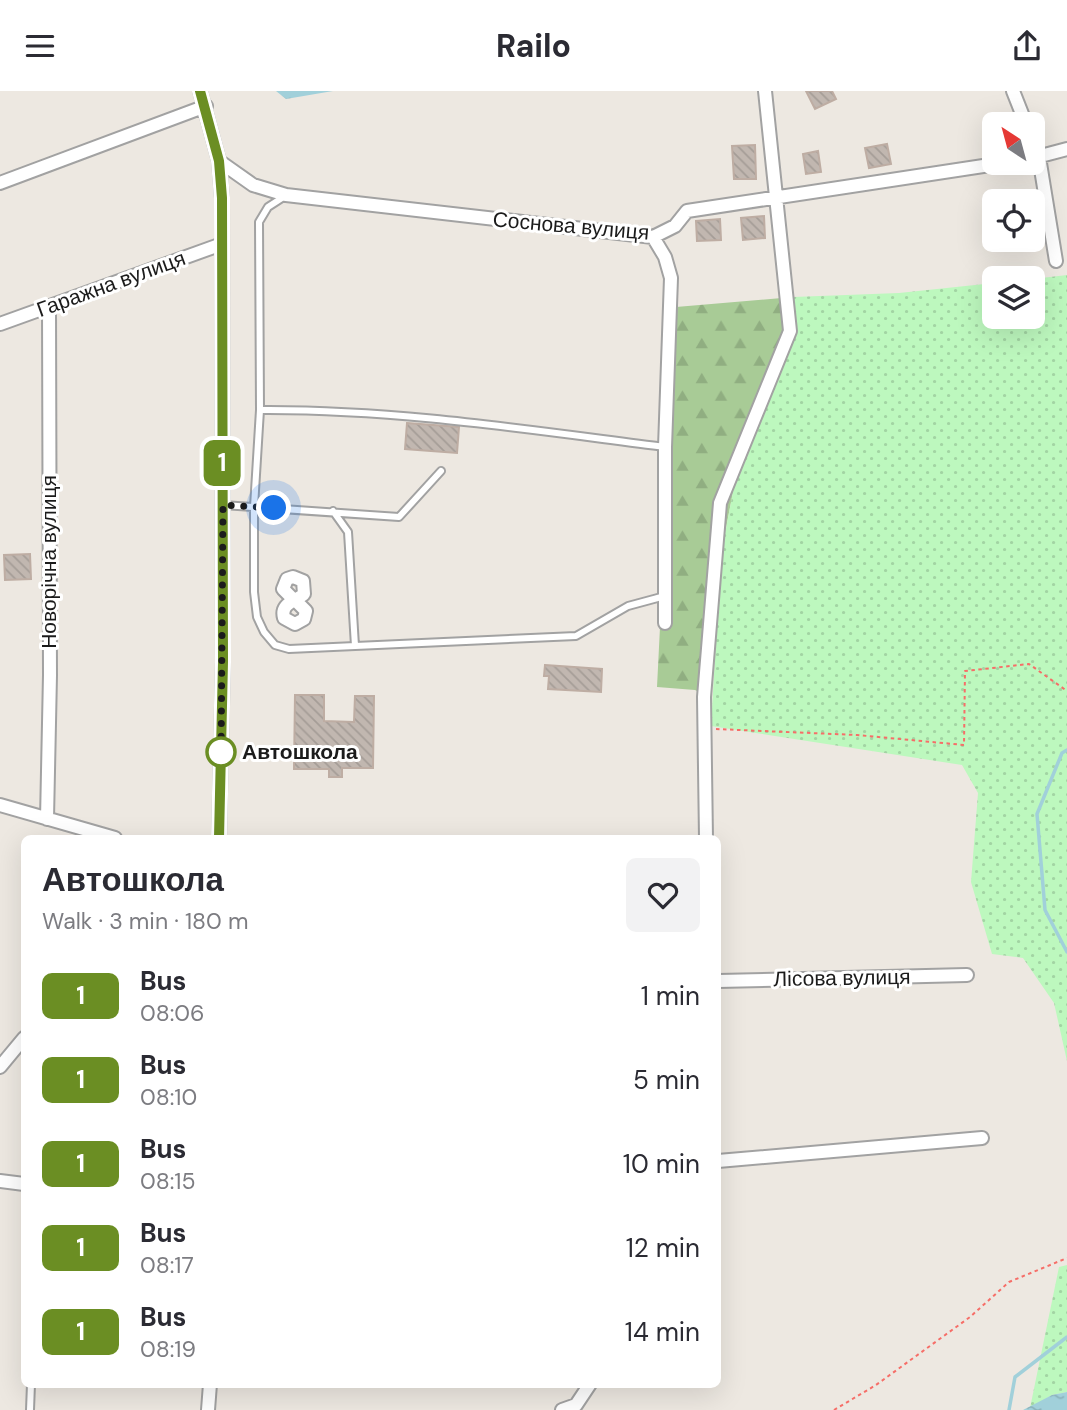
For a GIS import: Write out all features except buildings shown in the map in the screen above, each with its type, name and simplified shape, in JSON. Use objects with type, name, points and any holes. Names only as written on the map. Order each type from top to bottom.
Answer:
[{"type":"street","points":[[200,91],[219,161],[222,244],[223,505],[219,835]]},
{"type":"street","points":[[706,835],[704,697],[720,503],[790,331],[765,91]]},
{"type":"street","points":[[1013,91],[1021,112]]},
{"type":"street","points":[[0,183],[206,106]]},
{"type":"street","points":[[1045,155],[1067,149]]},
{"type":"street","name":"Соснова вулиця","points":[[219,161],[253,185],[286,195],[653,237],[675,226],[687,211],[982,166]]},
{"type":"street","points":[[1039,175],[1056,261]]},
{"type":"street","points":[[653,237],[665,257],[671,278],[664,447],[665,623]]},
{"type":"street","name":"Гаражна вулиця","points":[[0,324],[222,244]]},
{"type":"street","name":"Новорічна вулиця","points":[[47,819],[50,675],[49,306]]},
{"type":"street","points":[[0,805],[104,835]]},
{"type":"street","name":"Лісова вулиця","points":[[721,981],[967,975]]},
{"type":"street","points":[[0,1067],[21,1042]]},
{"type":"street","points":[[721,1161],[982,1138]]},
{"type":"street","points":[[0,1181],[21,1184]]},
{"type":"street","points":[[208,1410],[210,1388]]},
{"type":"street","points":[[562,1410],[576,1405],[587,1388]]},
{"type":"lane","points":[[286,195],[268,207],[259,222],[260,410],[254,507],[254,592],[257,617],[264,632],[275,645],[289,649],[576,636],[628,606],[665,596]]},
{"type":"lane","points":[[260,410],[320,409],[468,422],[664,447]]},
{"type":"lane","points":[[223,505],[399,517],[440,471]]},
{"type":"lane","points":[[333,511],[348,532],[355,646]]},
{"type":"lane","points":[[30,1410],[31,1388]]},
{"type":"path","points":[[704,729],[857,735],[964,745],[965,671],[1029,664],[1067,691]]},
{"type":"path","points":[[834,1410],[876,1385],[970,1317],[1009,1282],[1067,1258]]},
{"type":"green space","points":[[1067,275],[1067,1061],[1054,1003],[1023,958],[992,954],[971,882],[978,793],[962,765],[711,726],[721,554],[739,461],[774,389],[793,297],[899,293],[982,284],[982,329],[1045,329],[1045,278]]},
{"type":"green space","points":[[793,297],[774,389],[739,461],[721,554],[711,698],[695,690],[657,687],[676,307]]},
{"type":"green space","points":[[1067,1265],[1067,1392],[1052,1395],[1030,1408],[1059,1267]]},
{"type":"water","points":[[276,91],[333,91],[286,99]]},
{"type":"water","points":[[1067,1392],[1067,1410],[1023,1410],[1052,1395]]},
{"type":"waterway","points":[[1067,750],[1062,753],[1037,814],[1045,910],[1067,952]]},
{"type":"waterway","points":[[1009,1410],[1015,1377],[1067,1337]]},
{"type":"bus line","name":"1","points":[[200,91],[219,161],[222,198],[223,662],[219,835]]},
{"type":"place","name":"Автошкола","points":[[221,752]]},
{"type":"route","points":[[221,752],[221,763],[223,505],[274,508]]}]
